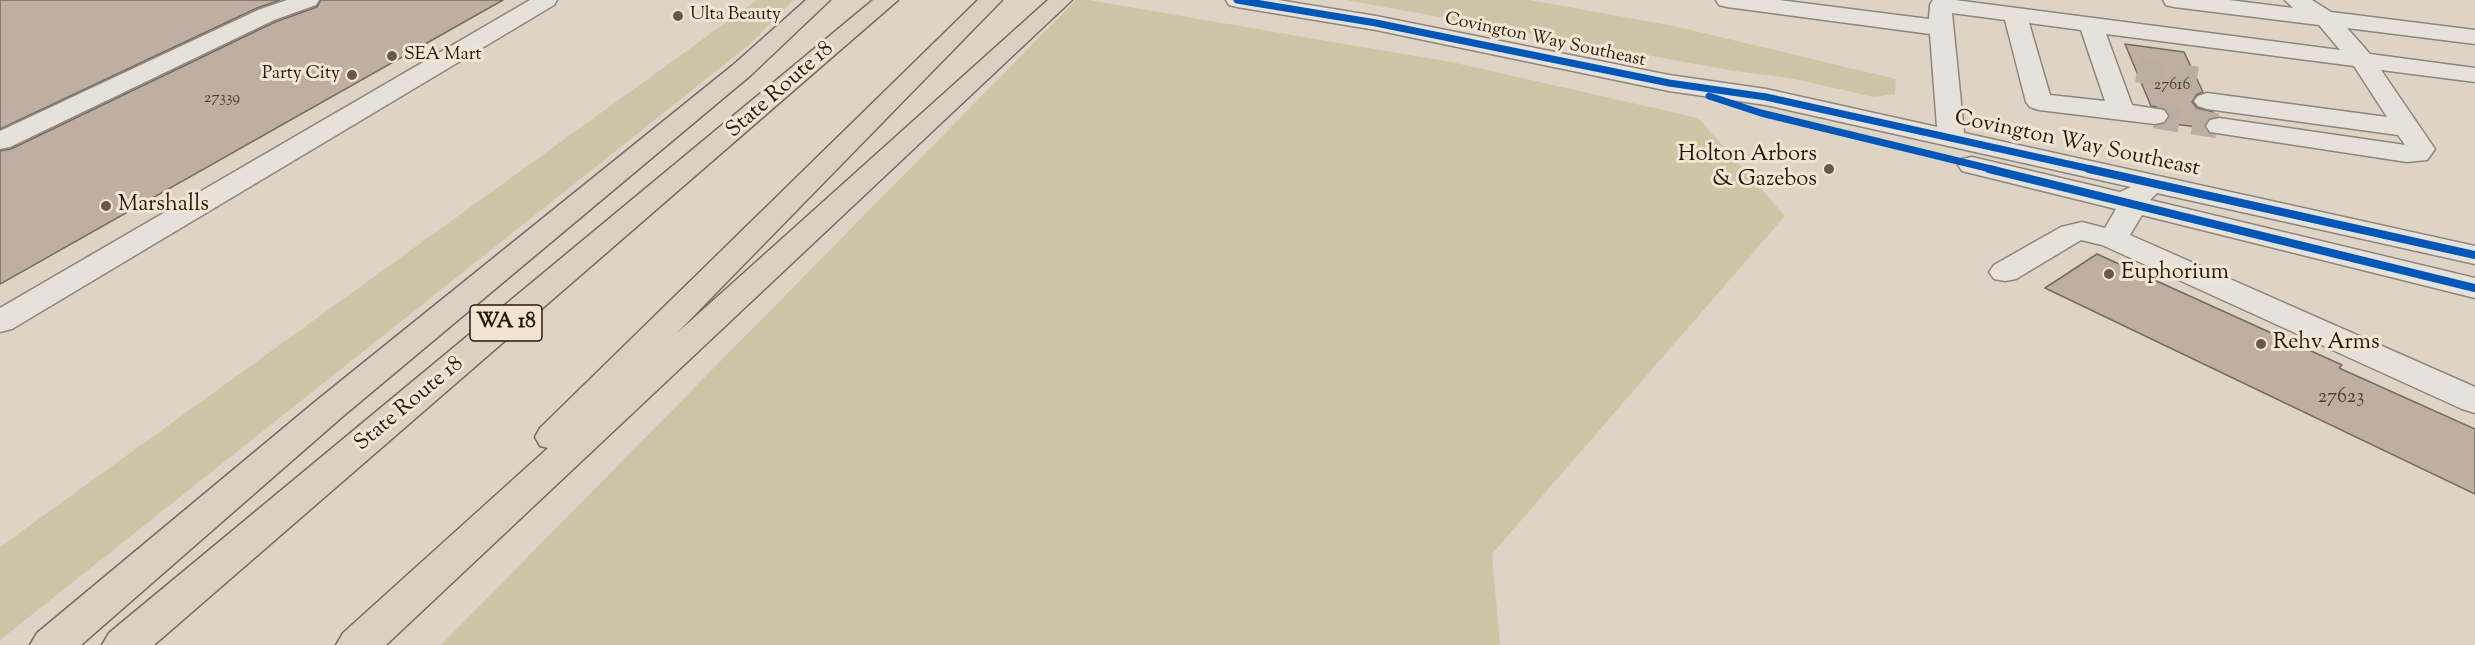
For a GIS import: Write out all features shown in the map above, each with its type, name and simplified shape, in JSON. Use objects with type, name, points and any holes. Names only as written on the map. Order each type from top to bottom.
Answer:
[{"type":"highway","points":[[52,645],[338,401],[742,70],[819,0]]},
{"type":"highway","name":"State Route 18","points":[[124,645],[887,0]]},
{"type":"highway","points":[[338,645],[644,348],[991,0]]},
{"type":"highway","points":[[358,645],[1061,0]]},
{"type":"street","points":[[0,141],[266,15],[308,0]]},
{"type":"street","points":[[0,322],[546,0]]},
{"type":"street","name":"Covington Way Southeast","points":[[1237,0],[1376,22],[1669,83],[1766,97],[2475,255]]},
{"type":"street","points":[[1727,0],[2015,15],[2112,66],[2150,105]]},
{"type":"street","points":[[2174,0],[2475,37]]},
{"type":"street","points":[[2219,126],[2417,154],[2421,149],[2363,61],[2326,19],[2296,0]]},
{"type":"street","points":[[1941,11],[1952,138]]},
{"type":"street","points":[[2015,15],[2039,102],[2112,66],[2363,61],[2475,75]]},
{"type":"street","points":[[2386,95],[2197,80],[2407,128]]},
{"type":"street","name":"Covington Way Southeast","points":[[1669,83],[1761,113],[2475,288]]},
{"type":"street","points":[[2113,239],[2134,204],[2131,197],[2146,191],[2288,223],[2422,242]]},
{"type":"street","points":[[2006,272],[2072,233],[2082,231],[2113,239],[2475,401]]},
{"type":"shaded area","points":[[757,0],[794,0],[749,45],[0,640],[0,547]]},
{"type":"shaded area","points":[[1076,0],[1088,0],[1456,63],[1698,118],[1785,216],[1492,554],[1500,645],[441,645]]},
{"type":"shaded area","points":[[1346,0],[1530,0],[1674,26],[1896,79],[1895,94],[1874,97],[1790,78],[1734,71]]},
{"type":"building","points":[[0,0],[280,0],[257,8],[0,129]]},
{"type":"building","points":[[321,0],[503,0],[0,284],[0,151],[11,149],[275,22],[317,7]]},
{"type":"building","points":[[2125,44],[2184,52],[2203,92],[2196,95],[2192,102],[2197,108],[2213,112],[2215,117],[2208,119],[2204,125],[2205,128],[2166,123],[2170,115],[2164,108],[2151,106]]},
{"type":"building","points":[[2097,254],[2342,365],[2339,368],[2475,429],[2475,494],[2045,288]]},
{"type":"tunnel","points":[[2137,70],[2197,79]]},
{"type":"tunnel","points":[[2155,116],[2219,126]]},
{"type":"cycle path","points":[[1237,0],[1376,23],[1669,83],[1766,97],[2475,255]]},
{"type":"cycle path","points":[[1709,96],[1761,113],[2475,288]]},
{"type":"place","name":"Ulta Beauty","points":[[678,16]]},
{"type":"place","name":"SEA Mart","points":[[392,56]]},
{"type":"place","name":"Party City","points":[[352,75]]},
{"type":"place","name":"Holton Arbors & Gazebos","points":[[1829,169]]},
{"type":"place","name":"Marshalls","points":[[106,206]]},
{"type":"place","name":"Euphorium","points":[[2109,274]]},
{"type":"place","name":"Rehv Arms","points":[[2261,344]]}]
